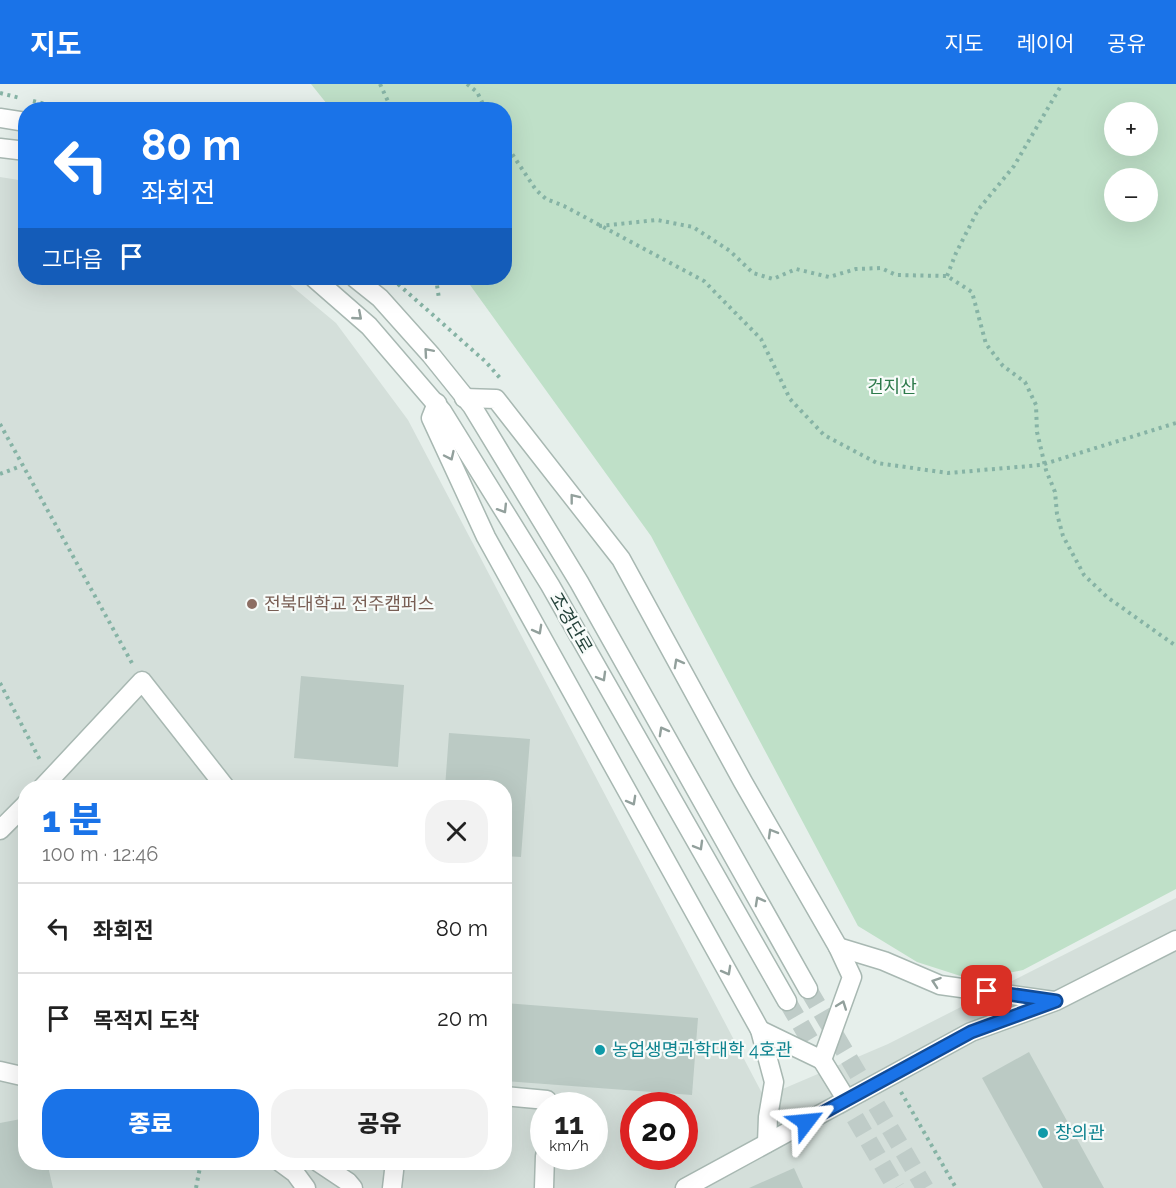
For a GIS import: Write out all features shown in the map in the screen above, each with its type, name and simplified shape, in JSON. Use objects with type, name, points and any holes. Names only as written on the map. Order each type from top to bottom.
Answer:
[{"type":"street","points":[[0,118],[18,121]]},
{"type":"street","points":[[0,148],[18,150]]},
{"type":"street","name":"조경단로","points":[[322,285],[369,326],[437,403],[550,585],[786,1001]]},
{"type":"street","name":"조경단로","points":[[364,285],[380,298],[417,339],[472,406],[579,582],[808,989]]},
{"type":"street","points":[[464,398],[496,399],[621,559],[743,782],[838,947],[852,977],[822,1060]]},
{"type":"street","points":[[437,403],[431,418],[486,537],[760,1030],[774,1082],[768,1117],[767,1143]]},
{"type":"street","points":[[50,780],[142,681],[220,780]]},
{"type":"street","points":[[0,830],[18,812]]},
{"type":"street","points":[[685,1188],[971,1032],[1056,1001],[1176,940]]},
{"type":"street","points":[[838,947],[884,961],[940,985],[1056,1001]]},
{"type":"street","points":[[760,1030],[822,1060],[846,1099]]},
{"type":"street","points":[[0,1071],[18,1075]]},
{"type":"street","points":[[512,1097],[530,1098]]},
{"type":"street","points":[[291,1170],[306,1188]]},
{"type":"street","points":[[330,1170],[353,1188]]},
{"type":"street","points":[[392,1188],[395,1170]]},
{"type":"street","points":[[544,1188],[545,1170]]},
{"type":"path","points":[[380,84],[388,102]]},
{"type":"path","points":[[467,84],[477,92],[482,102]]},
{"type":"path","points":[[947,276],[978,210],[1014,166],[1062,84]]},
{"type":"path","points":[[512,154],[536,190],[546,199],[564,206],[704,281],[761,339],[790,399],[824,435],[876,463],[948,473],[1045,464],[1176,423]]},
{"type":"path","points":[[599,226],[657,220],[693,227],[730,251],[753,273],[773,279],[796,269],[829,277],[856,269],[881,268],[896,275],[947,276],[972,292],[986,344],[1003,366],[1025,382],[1036,405],[1037,432],[1055,492],[1057,514],[1063,536],[1084,575],[1107,597],[1176,646]]},
{"type":"path","points":[[437,285],[439,299]]},
{"type":"path","points":[[0,424],[21,466],[142,681]]},
{"type":"path","points":[[0,474],[21,466]]},
{"type":"path","points":[[0,683],[44,780]]},
{"type":"path","points":[[901,1092],[956,1188]]},
{"type":"path","points":[[195,1188],[199,1170]]},
{"type":"shaded area","name":"전북대학교 전주캠퍼스","points":[[0,177],[18,180],[18,285],[290,285],[336,323],[408,420],[764,1097],[888,1044],[1176,898],[1176,1188],[0,1188]]},
{"type":"green space","name":"건지산","points":[[311,84],[1176,84],[1176,889],[1023,970],[973,980],[917,962],[858,926],[651,536],[470,285],[512,285],[512,102],[325,102]]},
{"type":"building","points":[[301,676],[404,685],[398,767],[294,758]]},
{"type":"building","points":[[449,733],[530,739],[521,857],[512,856],[512,780],[446,780]]},
{"type":"building","name":"농업생명과학대학 4호관","points":[[512,1004],[698,1018],[692,1092],[652,1092],[512,1082]]},
{"type":"building","name":"창의관","points":[[1029,1052],[1104,1188],[1043,1188],[982,1078]]},
{"type":"building","points":[[18,1120],[18,1170],[49,1170],[53,1188],[0,1188],[0,1123]]},
{"type":"building","points":[[794,1168],[803,1188],[749,1188]]},
{"type":"tunnel","points":[[808,989],[925,1188]]},
{"type":"tunnel","points":[[787,1001],[896,1188]]},
{"type":"place","name":"전북대학교 전주캠퍼스","points":[[252,604]]},
{"type":"place","name":"농업생명과학대학 4호관","points":[[600,1050]]},
{"type":"place","name":"창의관","points":[[1043,1133]]},
{"type":"route","points":[[806,1122],[971,1032],[1056,1001],[987,991]]}]
